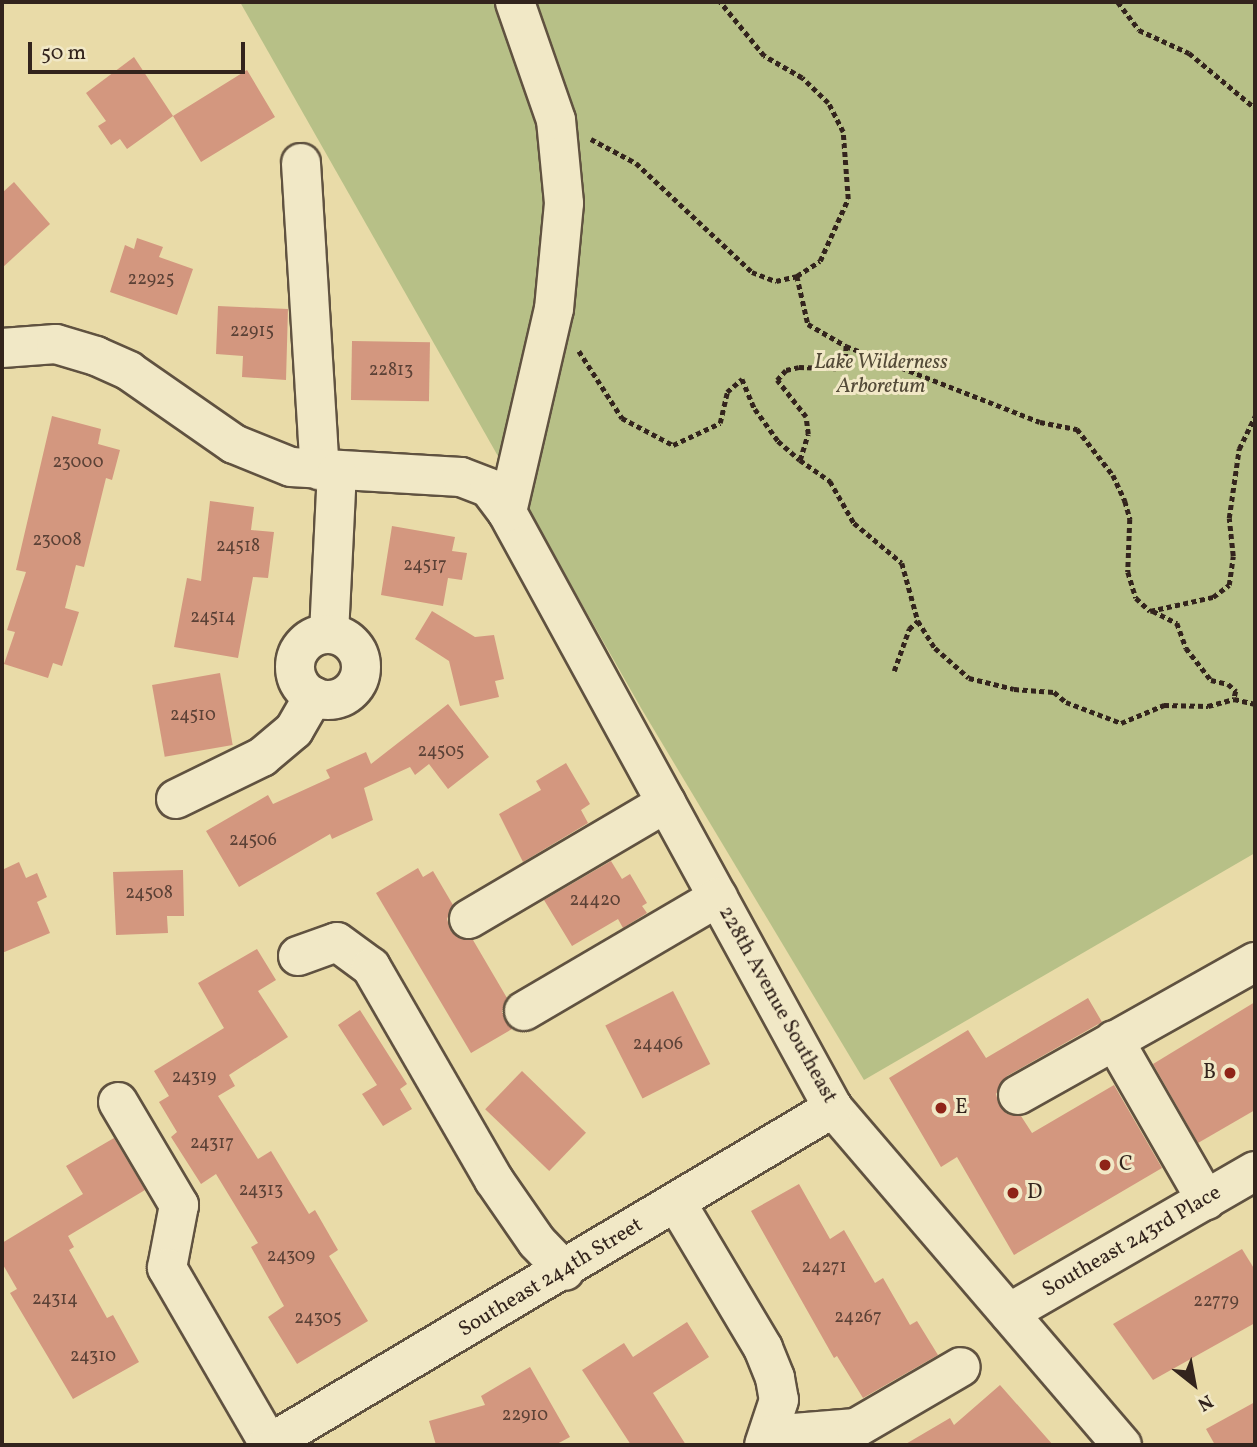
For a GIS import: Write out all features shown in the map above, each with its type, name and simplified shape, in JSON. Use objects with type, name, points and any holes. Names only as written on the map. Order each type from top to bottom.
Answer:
[{"type":"street","points":[[507,512],[554,309],[564,203],[556,120],[515,2]]},
{"type":"street","points":[[176,799],[262,757],[294,730],[314,696],[297,678],[298,652],[306,642],[330,634],[328,471],[301,163]]},
{"type":"street","name":"228th Avenue Southeast","points":[[2,348],[56,344],[96,356],[129,371],[261,458],[328,471],[474,481],[489,488],[507,512],[833,1108],[1122,1445]]},
{"type":"street","points":[[469,919],[666,803]]},
{"type":"street","points":[[524,1011],[718,897]]},
{"type":"street","points":[[298,956],[337,942],[371,967],[494,1180],[537,1242],[565,1271]]},
{"type":"street","points":[[1018,1096],[1255,962]]},
{"type":"street","points":[[1114,1040],[1206,1200]]},
{"type":"street","points":[[118,1102],[179,1205],[167,1268],[268,1445]]},
{"type":"street","name":"Southeast 244th Street","points":[[268,1445],[565,1271],[833,1108]]},
{"type":"street","name":"Southeast 243rd Place","points":[[1009,1313],[1255,1171]]},
{"type":"street","points":[[676,1202],[767,1358],[779,1400],[766,1440],[856,1428],[961,1367]]},
{"type":"path","points":[[556,120],[636,163],[752,272],[776,281],[797,276],[820,261],[848,199],[843,132],[828,103],[802,78],[764,56],[720,2]]},
{"type":"path","points":[[1118,2],[1139,30],[1189,53],[1255,108]]},
{"type":"path","points":[[797,276],[808,324],[846,346],[1040,422],[1076,429],[1113,475],[1125,501],[1130,519],[1128,572],[1136,598],[1177,622],[1200,668],[1211,680],[1236,691],[1234,699]]},
{"type":"path","points":[[554,309],[553,319],[572,339],[622,418],[673,445],[720,423],[727,392],[741,379],[755,409],[778,441],[830,481],[854,523],[902,563],[918,621],[935,648],[969,678],[1014,689],[1054,692],[1066,702],[1121,723],[1164,705],[1208,706],[1234,699],[1255,704]]},
{"type":"path","points":[[800,460],[808,434],[806,417],[777,380],[786,370],[799,367],[836,368],[845,359],[846,346]]},
{"type":"path","points":[[1153,610],[1213,597],[1229,585],[1233,556],[1229,518],[1239,449],[1255,416]]},
{"type":"path","points":[[894,671],[909,629],[918,621]]},
{"type":"green space","name":"Lake Wilderness Arboretum","points":[[240,2],[1255,2],[1255,853],[864,1080],[641,708]]},
{"type":"building","points":[[134,57],[173,116],[127,149],[120,139],[111,145],[98,126],[106,121],[86,93]]},
{"type":"building","points":[[247,70],[275,117],[201,162],[173,116]]},
{"type":"building","points":[[14,182],[50,224],[2,268],[2,193]]},
{"type":"building","points":[[137,238],[163,247],[159,257],[193,269],[177,315],[110,292],[125,245],[134,249]]},
{"type":"building","points":[[218,306],[288,309],[286,380],[242,377],[243,356],[216,354]]},
{"type":"building","points":[[352,341],[430,342],[429,401],[351,400]]},
{"type":"building","points":[[52,416],[101,429],[98,444],[120,450],[112,480],[106,478],[84,567],[76,565],[65,608],[79,612],[62,666],[53,663],[48,678],[4,664],[15,632],[7,630],[26,572],[16,570]]},
{"type":"building","points":[[210,501],[254,507],[251,530],[274,532],[268,578],[253,577],[238,658],[174,647],[187,578],[201,581]]},
{"type":"building","points":[[392,526],[455,537],[452,551],[467,553],[462,580],[448,578],[443,606],[381,595]]},
{"type":"building","points":[[432,611],[475,637],[494,635],[504,679],[495,681],[499,697],[460,706],[449,661],[415,639]]},
{"type":"building","points":[[220,673],[233,745],[165,757],[152,685]]},
{"type":"building","points":[[448,704],[489,757],[448,789],[429,764],[415,775],[410,767],[364,788],[373,820],[332,839],[330,834],[239,887],[206,831],[268,795],[273,804],[330,778],[326,770],[366,752],[371,764]]},
{"type":"building","points":[[566,763],[590,804],[581,810],[588,823],[523,862],[499,814],[541,790],[536,781]]},
{"type":"building","points":[[611,861],[622,879],[630,874],[647,903],[642,906],[647,913],[623,928],[618,919],[572,946],[544,900]]},
{"type":"building","points":[[19,862],[26,878],[37,873],[47,897],[37,902],[50,933],[2,953],[2,870]]},
{"type":"building","points":[[418,868],[423,877],[433,871],[453,905],[447,919],[451,931],[459,938],[473,940],[507,998],[502,1012],[512,1029],[471,1053],[376,893]]},
{"type":"building","points":[[183,870],[184,916],[167,916],[168,933],[116,935],[113,872]]},
{"type":"building","points":[[257,949],[276,980],[258,991],[288,1037],[229,1075],[235,1086],[218,1096],[258,1159],[271,1151],[309,1214],[315,1210],[338,1250],[329,1256],[368,1321],[297,1364],[268,1317],[284,1306],[251,1247],[258,1243],[216,1174],[201,1184],[171,1137],[177,1132],[159,1102],[169,1096],[154,1071],[224,1028],[198,983]]},
{"type":"building","points":[[673,991],[710,1064],[643,1099],[605,1026]]},
{"type":"building","points":[[1088,998],[1102,1022],[1007,1076],[996,1094],[999,1105],[1007,1114],[1021,1116],[1032,1133],[1114,1085],[1162,1168],[1014,1255],[957,1157],[941,1167],[889,1078],[968,1030],[986,1058]]},
{"type":"building","points":[[1255,1002],[1255,1110],[1198,1143],[1153,1064]]},
{"type":"building","points":[[360,1010],[407,1084],[400,1089],[412,1109],[383,1126],[362,1094],[377,1085],[338,1025]]},
{"type":"building","points":[[522,1071],[586,1133],[549,1171],[485,1109]]},
{"type":"building","points":[[114,1138],[145,1190],[68,1236],[74,1247],[69,1250],[107,1318],[113,1315],[139,1362],[73,1399],[10,1293],[17,1289],[2,1263],[2,1243],[83,1194],[66,1166]]},
{"type":"building","points":[[799,1184],[830,1239],[844,1230],[875,1283],[883,1278],[910,1325],[917,1321],[938,1355],[863,1398],[837,1356],[834,1358],[751,1211]]},
{"type":"building","points":[[1242,1249],[1255,1270],[1255,1323],[1153,1380],[1113,1324]]},
{"type":"building","points":[[687,1322],[709,1357],[653,1393],[686,1445],[631,1445],[582,1370],[624,1343],[633,1357]]},
{"type":"building","points":[[530,1367],[570,1437],[555,1445],[436,1445],[429,1421],[485,1405],[481,1396]]},
{"type":"building","points":[[1000,1385],[1053,1445],[904,1445],[950,1418],[954,1425]]},
{"type":"building","points":[[1255,1402],[1255,1445],[1215,1445],[1206,1429]]},
{"type":"place","name":"B","points":[[1230,1073]]},
{"type":"place","name":"E","points":[[941,1108]]},
{"type":"place","name":"C","points":[[1105,1165]]},
{"type":"place","name":"D","points":[[1013,1193]]}]
